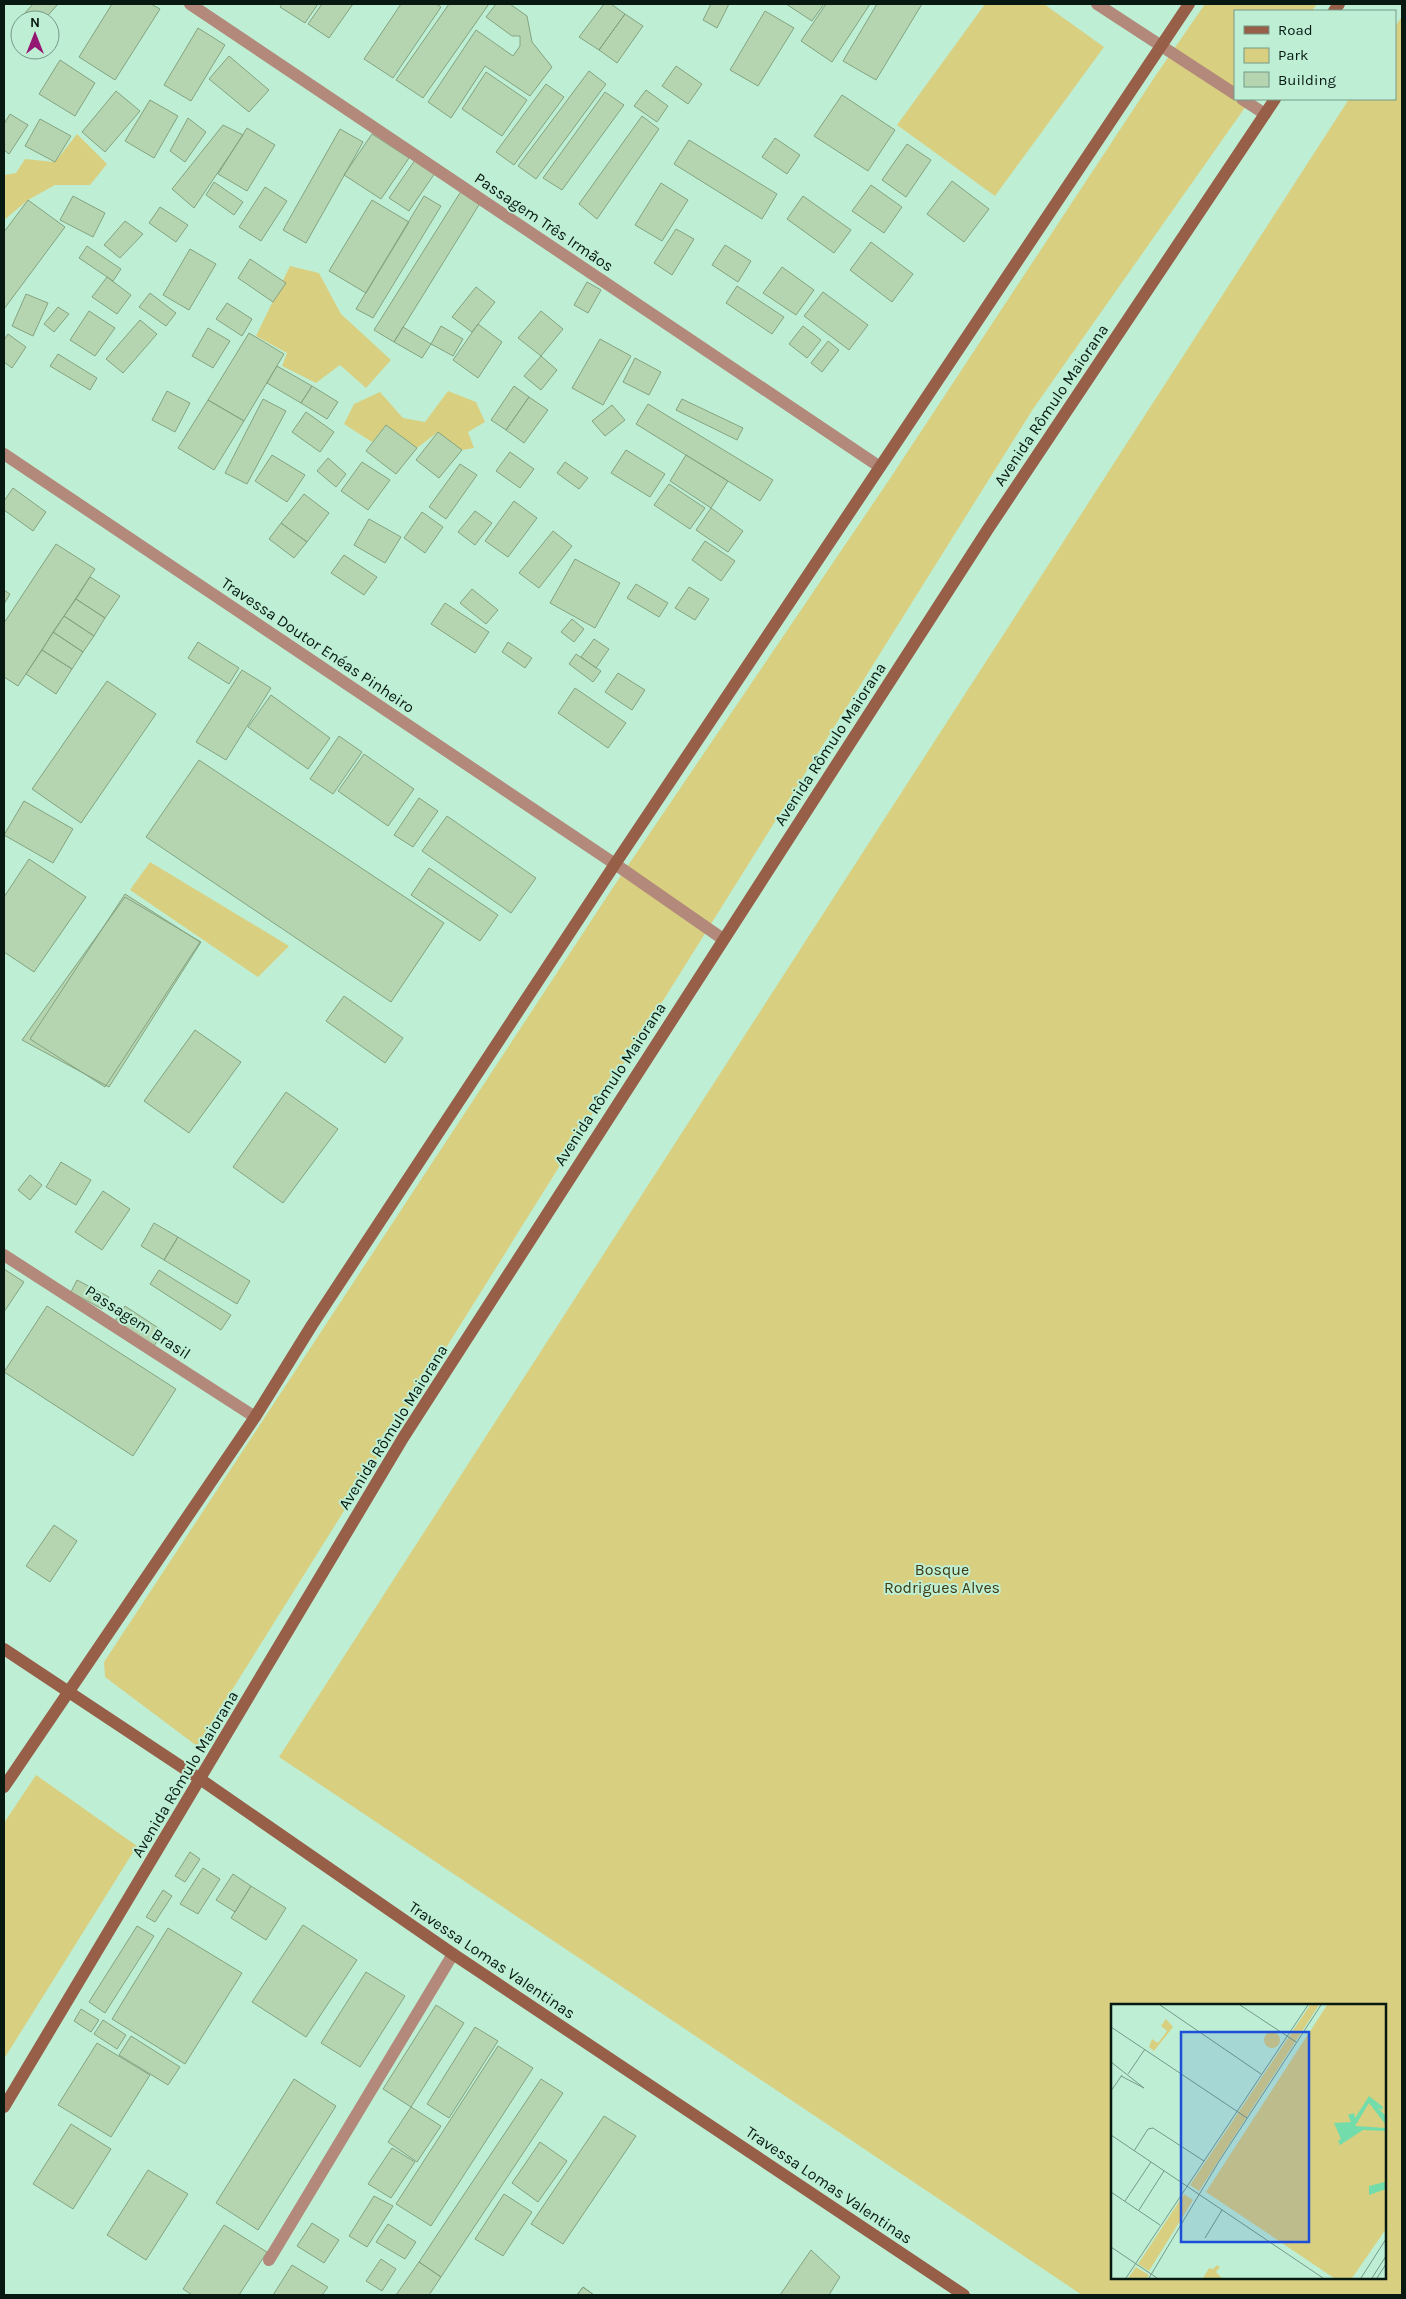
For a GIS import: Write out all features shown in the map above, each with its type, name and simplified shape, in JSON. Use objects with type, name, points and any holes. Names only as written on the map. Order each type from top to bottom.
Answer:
[{"type":"street","name":"Passagem Três Irmãos","points":[[190,4],[880,468]]},
{"type":"street","points":[[1097,4],[1234,93]]},
{"type":"street","points":[[4,1787],[255,1417],[312,1325],[615,864],[1189,4]]},
{"type":"street","points":[[1244,100],[1265,114]]},
{"type":"street","name":"Avenida Rômulo Maiorana","points":[[4,2107],[403,1438],[993,521],[1274,100]]},
{"type":"street","name":"Travessa Doutor Enéas Pinheiro","points":[[4,454],[615,864],[723,939]]},
{"type":"street","name":"Passagem Brasil","points":[[4,1255],[255,1417]]},
{"type":"street","name":"Travessa Lomas Valentinas","points":[[4,1649],[200,1779],[454,1954],[964,2295]]},
{"type":"street","points":[[269,2260],[454,1954]]},
{"type":"green space","points":[[985,4],[1044,4],[1104,47],[995,196],[897,125]]},
{"type":"green space","points":[[1205,4],[1317,4],[1313,10],[1234,10],[1234,100],[1250,100],[1033,409],[197,1746],[105,1677],[104,1662],[612,889],[889,480],[1156,75]]},
{"type":"green space","name":"Bosque Rodrigues Alves","points":[[1402,16],[1402,2295],[1082,2295],[279,1757],[1348,100],[1396,100],[1396,25]]},
{"type":"green space","points":[[77,134],[107,164],[90,185],[55,185],[28,200],[4,220],[4,175],[16,173],[25,159],[55,162]]},
{"type":"green space","points":[[290,266],[319,273],[341,314],[391,360],[366,388],[340,365],[316,383],[282,366],[287,353],[256,336]]},
{"type":"green space","points":[[448,391],[476,402],[485,422],[468,432],[474,448],[462,450],[438,432],[417,448],[386,425],[372,442],[344,424],[354,404],[380,392],[403,418],[425,422]]},
{"type":"green space","points":[[150,862],[289,946],[258,977],[130,890]]},
{"type":"green space","points":[[36,1775],[137,1846],[4,2059],[4,1823]]},
{"type":"building","points":[[33,4],[58,4],[53,10],[28,10]]},
{"type":"building","points":[[112,4],[151,4],[160,9],[115,80],[79,57]]},
{"type":"building","points":[[282,4],[318,4],[305,23],[280,7]]},
{"type":"building","points":[[322,4],[353,4],[329,38],[308,24]]},
{"type":"building","points":[[401,4],[436,4],[441,7],[393,78],[364,59]]},
{"type":"building","points":[[449,4],[489,4],[423,98],[396,80]]},
{"type":"building","points":[[496,4],[510,4],[527,16],[532,42],[552,67],[530,96],[485,66],[451,118],[428,102],[476,30],[513,56],[520,46],[520,36],[512,36],[486,17]]},
{"type":"building","points":[[604,4],[611,4],[625,14],[599,50],[579,37]]},
{"type":"building","points":[[711,4],[729,4],[717,28],[703,20]]},
{"type":"building","points":[[786,4],[824,4],[812,21]]},
{"type":"building","points":[[826,4],[870,4],[832,62],[801,41]]},
{"type":"building","points":[[877,4],[922,4],[876,80],[843,61]]},
{"type":"building","points":[[765,11],[794,28],[758,86],[730,70]]},
{"type":"building","points":[[625,14],[643,26],[617,63],[599,50]]},
{"type":"building","points":[[198,28],[225,45],[191,101],[164,85]]},
{"type":"building","points":[[229,56],[269,90],[249,112],[209,79]]},
{"type":"building","points":[[60,60],[95,83],[75,116],[39,94]]},
{"type":"building","points":[[676,66],[702,84],[688,104],[662,86]]},
{"type":"building","points":[[589,71],[606,84],[536,179],[518,166]]},
{"type":"building","points":[[486,72],[527,100],[502,136],[462,109]]},
{"type":"building","points":[[546,84],[564,97],[514,165],[496,152]]},
{"type":"building","points":[[646,90],[668,106],[657,122],[634,106]]},
{"type":"building","points":[[116,91],[140,111],[105,152],[82,132]]},
{"type":"building","points":[[605,92],[624,105],[562,190],[543,178]]},
{"type":"building","points":[[842,95],[895,130],[868,171],[814,136]]},
{"type":"building","points":[[150,100],[178,116],[154,158],[125,141]]},
{"type":"building","points":[[10,114],[28,125],[9,154],[4,150],[4,124]]},
{"type":"building","points":[[642,116],[659,129],[597,219],[579,204]]},
{"type":"building","points":[[188,118],[206,132],[185,162],[170,151]]},
{"type":"building","points":[[40,119],[71,136],[55,162],[25,146]]},
{"type":"building","points":[[223,125],[243,135],[194,208],[172,189]]},
{"type":"building","points":[[247,128],[275,145],[247,191],[218,174]]},
{"type":"building","points":[[340,129],[363,142],[306,243],[283,230]]},
{"type":"building","points":[[372,134],[409,158],[381,199],[344,175]]},
{"type":"building","points":[[775,138],[800,155],[787,174],[762,157]]},
{"type":"building","points":[[689,140],[777,194],[762,219],[674,164]]},
{"type":"building","points":[[907,144],[931,160],[906,197],[882,180]]},
{"type":"building","points":[[415,160],[435,173],[409,211],[389,198]]},
{"type":"building","points":[[952,181],[989,209],[964,242],[927,214]]},
{"type":"building","points":[[214,182],[243,202],[234,215],[206,195]]},
{"type":"building","points":[[661,183],[688,200],[662,241],[635,225]]},
{"type":"building","points":[[871,185],[902,207],[884,233],[852,211]]},
{"type":"building","points":[[265,187],[287,201],[261,241],[239,227]]},
{"type":"building","points":[[463,188],[482,200],[394,342],[374,330]]},
{"type":"building","points":[[73,196],[105,213],[93,237],[60,220]]},
{"type":"building","points":[[424,196],[441,206],[373,318],[356,309]]},
{"type":"building","points":[[803,196],[851,230],[834,253],[787,219]]},
{"type":"building","points":[[28,200],[65,227],[4,309],[4,232]]},
{"type":"building","points":[[372,200],[409,222],[366,293],[329,271]]},
{"type":"building","points":[[160,207],[188,225],[176,242],[149,223]]},
{"type":"building","points":[[125,221],[143,234],[120,258],[104,245]]},
{"type":"building","points":[[676,229],[694,239],[672,275],[654,263]]},
{"type":"building","points":[[871,242],[913,274],[892,302],[850,270]]},
{"type":"building","points":[[725,245],[751,261],[738,282],[712,265]]},
{"type":"building","points":[[87,246],[121,269],[113,281],[79,258]]},
{"type":"building","points":[[190,249],[216,264],[189,310],[163,295]]},
{"type":"building","points":[[250,259],[286,283],[273,302],[238,278]]},
{"type":"building","points":[[782,267],[814,290],[796,315],[763,293]]},
{"type":"building","points":[[107,277],[131,295],[117,314],[92,297]]},
{"type":"building","points":[[587,282],[601,290],[588,313],[574,305]]},
{"type":"building","points":[[737,286],[784,317],[772,334],[726,303]]},
{"type":"building","points":[[476,287],[495,302],[472,332],[452,317]]},
{"type":"building","points":[[823,292],[868,325],[849,350],[804,316]]},
{"type":"building","points":[[150,293],[176,313],[166,326],[139,307]]},
{"type":"building","points":[[26,294],[48,303],[33,336],[12,326]]},
{"type":"building","points":[[227,303],[252,319],[242,336],[216,319]]},
{"type":"building","points":[[58,307],[69,314],[54,332],[44,324]]},
{"type":"building","points":[[89,311],[115,328],[95,356],[70,340]]},
{"type":"building","points":[[541,311],[563,329],[541,356],[518,338]]},
{"type":"building","points":[[140,320],[157,334],[123,373],[106,359]]},
{"type":"building","points":[[478,324],[502,342],[478,378],[453,360]]},
{"type":"building","points":[[441,326],[463,339],[453,356],[431,344]]},
{"type":"building","points":[[803,326],[821,340],[807,358],[789,344]]},
{"type":"building","points":[[403,327],[431,344],[422,358],[394,342]]},
{"type":"building","points":[[208,328],[230,341],[213,368],[192,356]]},
{"type":"building","points":[[249,333],[284,354],[244,421],[208,400]]},
{"type":"building","points":[[8,334],[26,347],[12,368],[4,362],[4,340]]},
{"type":"building","points":[[600,339],[631,356],[603,405],[572,388]]},
{"type":"building","points":[[828,341],[839,350],[822,372],[811,363]]},
{"type":"building","points":[[58,354],[97,378],[90,390],[50,366]]},
{"type":"building","points":[[541,356],[557,370],[541,390],[524,376]]},
{"type":"building","points":[[635,358],[661,372],[649,395],[623,382]]},
{"type":"building","points":[[277,366],[312,386],[301,403],[267,383]]},
{"type":"building","points":[[312,386],[338,402],[327,419],[301,403]]},
{"type":"building","points":[[514,386],[529,397],[506,430],[491,420]]},
{"type":"building","points":[[167,391],[190,403],[175,432],[152,420]]},
{"type":"building","points":[[529,397],[548,410],[524,443],[506,430]]},
{"type":"building","points":[[263,399],[286,411],[247,484],[225,473]]},
{"type":"building","points":[[682,399],[743,428],[737,440],[676,410]]},
{"type":"building","points":[[208,400],[244,421],[214,470],[178,448]]},
{"type":"building","points":[[648,404],[773,480],[760,501],[636,424]]},
{"type":"building","points":[[612,405],[625,420],[605,436],[592,421]]},
{"type":"building","points":[[306,412],[334,432],[320,452],[292,432]]},
{"type":"building","points":[[386,425],[417,448],[396,474],[366,451]]},
{"type":"building","points":[[438,432],[462,450],[439,478],[416,460]]},
{"type":"building","points":[[626,450],[665,474],[650,497],[611,473]]},
{"type":"building","points":[[510,452],[534,469],[520,488],[496,471]]},
{"type":"building","points":[[272,455],[305,475],[287,502],[255,481]]},
{"type":"building","points":[[686,455],[728,481],[711,508],[670,481]]},
{"type":"building","points":[[328,458],[346,474],[336,487],[317,471]]},
{"type":"building","points":[[362,462],[390,480],[368,510],[341,491]]},
{"type":"building","points":[[565,462],[588,478],[579,489],[557,473]]},
{"type":"building","points":[[460,464],[477,475],[446,519],[429,507]]},
{"type":"building","points":[[669,484],[705,508],[690,529],[654,505]]},
{"type":"building","points":[[13,488],[46,512],[33,531],[4,510],[4,501]]},
{"type":"building","points":[[304,494],[329,513],[307,542],[281,523]]},
{"type":"building","points":[[514,501],[537,518],[508,557],[485,541]]},
{"type":"building","points":[[711,508],[743,531],[728,552],[696,530]]},
{"type":"building","points":[[475,511],[492,523],[475,545],[458,532]]},
{"type":"building","points":[[422,512],[443,527],[425,553],[404,538]]},
{"type":"building","points":[[369,519],[401,537],[385,563],[354,545]]},
{"type":"building","points":[[281,523],[307,542],[294,558],[269,539]]},
{"type":"building","points":[[553,531],[572,546],[539,588],[519,573]]},
{"type":"building","points":[[705,541],[735,561],[721,581],[692,560]]},
{"type":"building","points":[[56,544],[95,569],[18,686],[4,677],[4,623]]},
{"type":"building","points":[[344,555],[377,577],[364,595],[331,573]]},
{"type":"building","points":[[575,559],[620,583],[595,628],[550,603]]},
{"type":"building","points":[[90,577],[120,596],[105,618],[76,599]]},
{"type":"building","points":[[636,584],[668,603],[659,617],[627,598]]},
{"type":"building","points":[[689,587],[709,599],[695,620],[675,608]]},
{"type":"building","points":[[472,589],[498,610],[486,624],[460,603]]},
{"type":"building","points":[[4,590],[10,594],[4,604]]},
{"type":"building","points":[[76,599],[105,618],[94,636],[64,616]]},
{"type":"building","points":[[445,603],[489,632],[475,653],[431,624]]},
{"type":"building","points":[[64,616],[94,636],[83,652],[53,632]]},
{"type":"building","points":[[572,619],[584,629],[574,642],[561,632]]},
{"type":"building","points":[[53,632],[83,652],[72,669],[42,650]]},
{"type":"building","points":[[594,639],[609,649],[596,668],[581,657]]},
{"type":"building","points":[[198,642],[239,668],[229,684],[188,658]]},
{"type":"building","points":[[508,642],[532,658],[525,668],[502,652]]},
{"type":"building","points":[[42,650],[72,669],[56,694],[26,674]]},
{"type":"building","points":[[576,654],[601,671],[593,682],[569,664]]},
{"type":"building","points":[[242,670],[271,688],[226,760],[196,742]]},
{"type":"building","points":[[618,673],[645,690],[632,710],[605,692]]},
{"type":"building","points":[[107,681],[156,714],[81,823],[32,789]]},
{"type":"building","points":[[575,688],[626,723],[608,748],[558,713]]},
{"type":"building","points":[[271,695],[330,738],[308,769],[248,727]]},
{"type":"building","points":[[339,736],[362,752],[333,794],[310,779]]},
{"type":"building","points":[[364,754],[414,789],[388,826],[338,791]]},
{"type":"building","points":[[199,760],[444,923],[391,1002],[146,837]]},
{"type":"building","points":[[419,798],[438,811],[413,847],[394,835]]},
{"type":"building","points":[[24,801],[73,829],[53,863],[4,835]]},
{"type":"building","points":[[447,816],[536,878],[511,913],[422,851]]},
{"type":"building","points":[[29,859],[86,897],[34,972],[4,952],[4,897]]},
{"type":"building","points":[[429,868],[498,915],[480,941],[411,895]]},
{"type":"building","points":[[125,894],[200,942],[105,1087],[30,1039]]},
{"type":"building","points":[[125,897],[201,942],[109,1087],[22,1040]]},
{"type":"building","points":[[344,996],[403,1038],[385,1063],[326,1021]]},
{"type":"building","points":[[195,1030],[241,1062],[189,1133],[144,1101]]},
{"type":"building","points":[[286,1092],[338,1129],[283,1203],[233,1167]]},
{"type":"building","points":[[61,1162],[91,1180],[76,1205],[46,1187]]},
{"type":"building","points":[[30,1175],[42,1185],[30,1200],[18,1190]]},
{"type":"building","points":[[103,1191],[130,1209],[102,1250],[75,1232]]},
{"type":"building","points":[[154,1223],[178,1237],[164,1260],[141,1246]]},
{"type":"building","points":[[178,1237],[250,1281],[237,1304],[164,1260]]},
{"type":"building","points":[[4,1269],[24,1282],[4,1312]]},
{"type":"building","points":[[159,1270],[231,1315],[221,1330],[150,1284]]},
{"type":"building","points":[[77,1280],[109,1297],[102,1309],[71,1292]]},
{"type":"building","points":[[47,1306],[176,1389],[133,1456],[4,1372]]},
{"type":"building","points":[[125,1306],[163,1331],[154,1346],[115,1321]]},
{"type":"building","points":[[54,1525],[77,1541],[50,1582],[26,1566]]},
{"type":"building","points":[[190,1852],[200,1859],[185,1882],[175,1876]]},
{"type":"building","points":[[203,1868],[220,1879],[198,1914],[180,1904]]},
{"type":"building","points":[[233,1874],[251,1886],[235,1912],[216,1900]]},
{"type":"building","points":[[251,1886],[286,1908],[266,1940],[231,1918]]},
{"type":"building","points":[[163,1890],[172,1896],[155,1922],[146,1917]]},
{"type":"building","points":[[303,1925],[357,1960],[306,2037],[252,2002]]},
{"type":"building","points":[[137,1926],[154,1936],[105,2013],[89,2002]]},
{"type":"building","points":[[168,1928],[242,1973],[185,2064],[112,2019]]},
{"type":"building","points":[[366,1972],[405,1996],[360,2067],[321,2043]]},
{"type":"building","points":[[436,2005],[464,2023],[411,2107],[383,2089]]},
{"type":"building","points":[[81,2009],[99,2020],[91,2032],[74,2021]]},
{"type":"building","points":[[103,2020],[126,2035],[117,2049],[94,2034]]},
{"type":"building","points":[[475,2027],[498,2041],[449,2118],[427,2104]]},
{"type":"building","points":[[131,2036],[180,2067],[168,2085],[119,2055]]},
{"type":"building","points":[[97,2043],[150,2075],[111,2137],[58,2105]]},
{"type":"building","points":[[498,2046],[533,2068],[431,2226],[396,2204]]},
{"type":"building","points":[[294,2079],[336,2106],[258,2230],[216,2203]]},
{"type":"building","points":[[541,2079],[563,2093],[441,2277],[419,2262]]},
{"type":"building","points":[[411,2107],[441,2126],[417,2162],[388,2142]]},
{"type":"building","points":[[604,2116],[636,2136],[563,2244],[531,2224]]},
{"type":"building","points":[[71,2124],[111,2149],[73,2209],[33,2184]]},
{"type":"building","points":[[540,2142],[567,2161],[538,2202],[512,2183]]},
{"type":"building","points":[[392,2148],[415,2162],[391,2198],[368,2184]]},
{"type":"building","points":[[148,2170],[188,2194],[146,2260],[107,2235]]},
{"type":"building","points":[[504,2194],[532,2212],[503,2256],[475,2239]]},
{"type":"building","points":[[374,2196],[393,2206],[367,2247],[349,2236]]},
{"type":"building","points":[[312,2223],[339,2240],[324,2263],[297,2246]]},
{"type":"building","points":[[388,2224],[416,2242],[405,2259],[376,2242]]},
{"type":"building","points":[[224,2225],[267,2252],[239,2295],[192,2295],[183,2289]]},
{"type":"building","points":[[811,2250],[840,2277],[829,2295],[780,2295]]},
{"type":"building","points":[[381,2259],[396,2269],[382,2291],[366,2281]]},
{"type":"building","points":[[419,2262],[441,2277],[429,2295],[396,2295]]},
{"type":"building","points":[[292,2265],[328,2287],[322,2295],[273,2295]]},
{"type":"building","points":[[583,2287],[594,2295],[577,2295]]},
{"type":"building","points":[[583,2287],[594,2295],[577,2295]]}]
